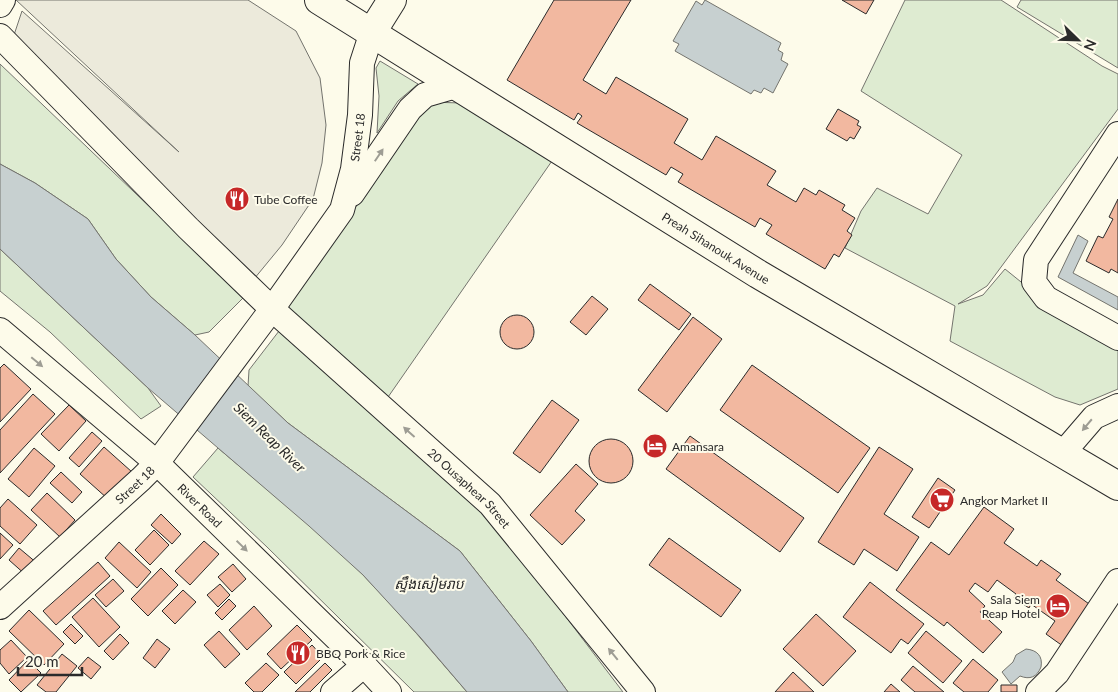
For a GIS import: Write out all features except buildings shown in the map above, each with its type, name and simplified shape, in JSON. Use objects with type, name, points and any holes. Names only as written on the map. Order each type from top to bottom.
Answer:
[{"type":"main road","name":"Preah Sihanouk Avenue","points":[[319,0],[758,274],[1118,486]]},
{"type":"main road","points":[[372,32],[392,0]]},
{"type":"street","points":[[0,5],[3,0]]},
{"type":"street","name":"Street 18","points":[[0,607],[141,479],[157,462],[181,433],[272,310],[342,210],[353,170],[360,115],[362,64],[372,32]]},
{"type":"street","name":"20 Ousaphear Street","points":[[0,36],[188,228],[272,310],[490,504],[643,692]]},
{"type":"street","points":[[342,210],[410,108],[425,96],[456,86]]},
{"type":"street","points":[[1118,134],[1036,260],[1034,282],[1046,298],[1118,338]]},
{"type":"street","name":"River Road","points":[[0,330],[157,462],[364,665],[389,692]]},
{"type":"street","points":[[1063,452],[1094,417],[1118,406]]},
{"type":"street","points":[[1038,692],[1057,673],[1118,581]]},
{"type":"street","points":[[333,692],[364,665]]},
{"type":"green space","points":[[905,0],[1001,0],[1102,66],[1118,74],[1118,109],[987,286],[958,304],[983,295],[1005,269],[1068,320],[1118,347],[1118,389],[1080,405],[1055,397],[950,341],[955,306],[845,248],[861,211],[877,188],[928,214],[962,155],[861,91]]},
{"type":"green space","points":[[1021,0],[1118,0],[1118,68],[1017,7]]},
{"type":"green space","points":[[380,61],[418,84],[398,101],[377,133],[379,96],[376,68]]},
{"type":"green space","points":[[0,64],[244,297],[209,332],[195,335],[151,297],[116,259],[88,219],[35,183],[0,164]]},
{"type":"green space","points":[[429,102],[461,103],[554,158],[386,400],[285,308]]},
{"type":"green space","points":[[0,249],[148,388],[161,406],[141,419],[50,332],[0,291]]},
{"type":"green space","points":[[279,331],[475,503],[553,600],[623,692],[568,692],[531,641],[460,551],[288,423],[248,386],[249,370]]},
{"type":"green space","points":[[218,448],[311,526],[347,559],[390,604],[467,692],[414,692],[193,477]]},
{"type":"shaded area","points":[[16,0],[248,0],[296,31],[320,78],[326,125],[322,163],[313,199],[282,245],[254,279],[14,35],[22,11],[179,152]]},
{"type":"water","points":[[705,0],[781,43],[778,50],[783,53],[781,60],[788,64],[773,93],[764,88],[761,93],[754,90],[751,94],[675,51],[679,44],[673,41],[696,1],[702,5]]},
{"type":"water","name":"ស្ទឹងសៀមរាប","points":[[0,164],[35,183],[88,219],[116,259],[151,297],[195,335],[288,423],[460,551],[531,641],[568,692],[467,692],[363,575],[309,526],[148,388],[0,249]]},
{"type":"water","points":[[1078,235],[1088,241],[1073,273],[1118,297],[1118,310],[1058,277]]},
{"type":"water","points":[[1026,649],[1038,654],[1041,660],[1041,667],[1033,677],[1020,676],[1011,684],[1002,672],[1013,662],[1016,655]]},
{"type":"place","name":"Tube Coffee","points":[[237,199]]},
{"type":"place","name":"Amansara","points":[[655,446]]},
{"type":"place","name":"Angkor Market II","points":[[942,500]]},
{"type":"place","name":"Sala Siem Reap Hotel","points":[[1058,606]]},
{"type":"place","name":"BBQ Pork & Rice","points":[[298,653]]},
{"type":"water label","name":"Siem Reap River","points":[[270,437]]}]
